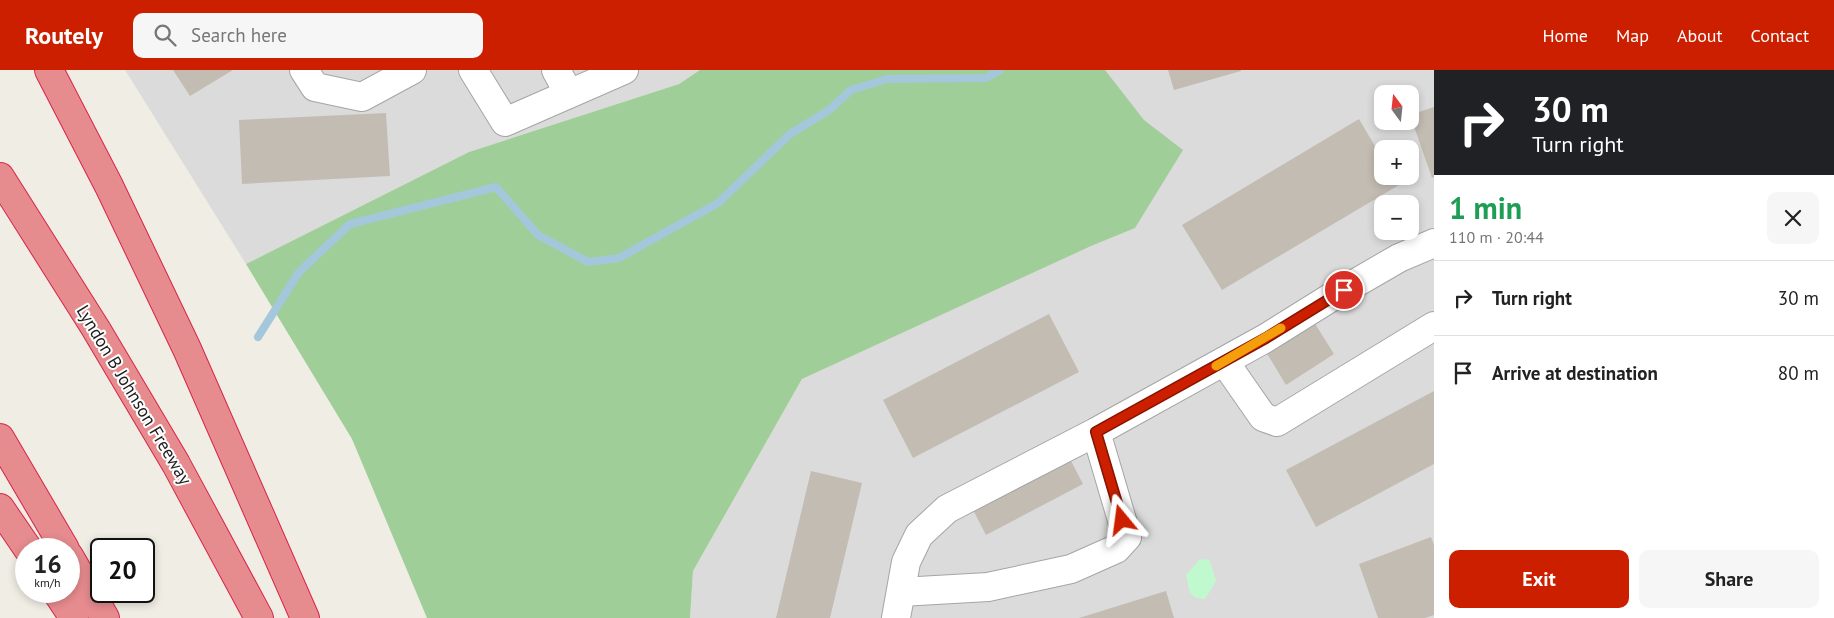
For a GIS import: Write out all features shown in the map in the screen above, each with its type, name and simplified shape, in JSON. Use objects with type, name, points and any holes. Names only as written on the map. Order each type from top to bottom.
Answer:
[{"type":"highway","points":[[49,70],[109,186],[183,341],[304,618]]},
{"type":"highway","name":"Lyndon B Johnson Freeway","points":[[0,177],[96,329],[176,464],[259,618]]},
{"type":"highway","points":[[0,438],[59,538]]},
{"type":"highway","points":[[0,508],[20,538]]},
{"type":"highway","points":[[80,575],[105,618]]},
{"type":"highway","points":[[64,603],[74,618]]},
{"type":"lane","points":[[304,70],[315,87],[362,97],[412,70]]},
{"type":"lane","points":[[473,70],[505,122],[624,70]]},
{"type":"lane","points":[[556,70],[569,94]]},
{"type":"lane","points":[[1096,432],[1127,537],[1116,550],[1071,569],[899,605],[906,562],[919,535],[947,509],[1096,432],[1224,361],[1392,262],[1430,252]]},
{"type":"lane","points":[[1224,361],[1264,417],[1277,422],[1434,326]]},
{"type":"shaded area","points":[[125,70],[700,70],[679,84],[469,152],[246,264]]},
{"type":"shaded area","points":[[1070,70],[1434,70],[1434,618],[690,618],[693,571],[802,379]]},
{"type":"green space","points":[[700,70],[1105,70],[1144,120],[1183,150],[1135,228],[1091,246],[802,379],[693,571],[690,618],[427,618],[352,439],[246,264],[469,152],[679,84]]},
{"type":"green space","points":[[1206,559],[1210,561],[1216,581],[1205,599],[1192,595],[1186,575],[1199,560]]},
{"type":"building","points":[[173,70],[233,70],[190,96]]},
{"type":"building","points":[[1168,70],[1241,70],[1241,71],[1174,90]]},
{"type":"building","points":[[1434,107],[1434,177],[1432,178],[1415,130],[1419,130],[1419,112]]},
{"type":"building","points":[[386,113],[390,176],[242,184],[239,120]]},
{"type":"building","points":[[1359,119],[1374,144],[1374,185],[1399,185],[1382,195],[1374,195],[1374,200],[1222,290],[1182,225]]},
{"type":"building","points":[[1049,314],[1079,372],[913,458],[883,400]]},
{"type":"building","points":[[1314,322],[1334,354],[1286,385],[1266,352]]},
{"type":"building","points":[[1434,391],[1434,464],[1316,527],[1286,470]]},
{"type":"building","points":[[1069,457],[1083,484],[986,535],[972,508]]},
{"type":"building","points":[[811,471],[862,483],[830,618],[776,618]]},
{"type":"building","points":[[1431,537],[1434,545],[1434,615],[1425,618],[1378,618],[1359,564]]},
{"type":"building","points":[[1166,591],[1174,618],[1079,618]]},
{"type":"waterway","points":[[258,337],[299,272],[350,224],[496,187],[538,235],[588,262],[619,258],[718,203],[790,134],[829,110],[851,90],[887,79],[986,78],[1000,70]]},
{"type":"slow traffic","points":[[1216,366],[1281,328]]},
{"type":"route","points":[[1122,520],[1096,432],[1266,338],[1344,290]]}]
